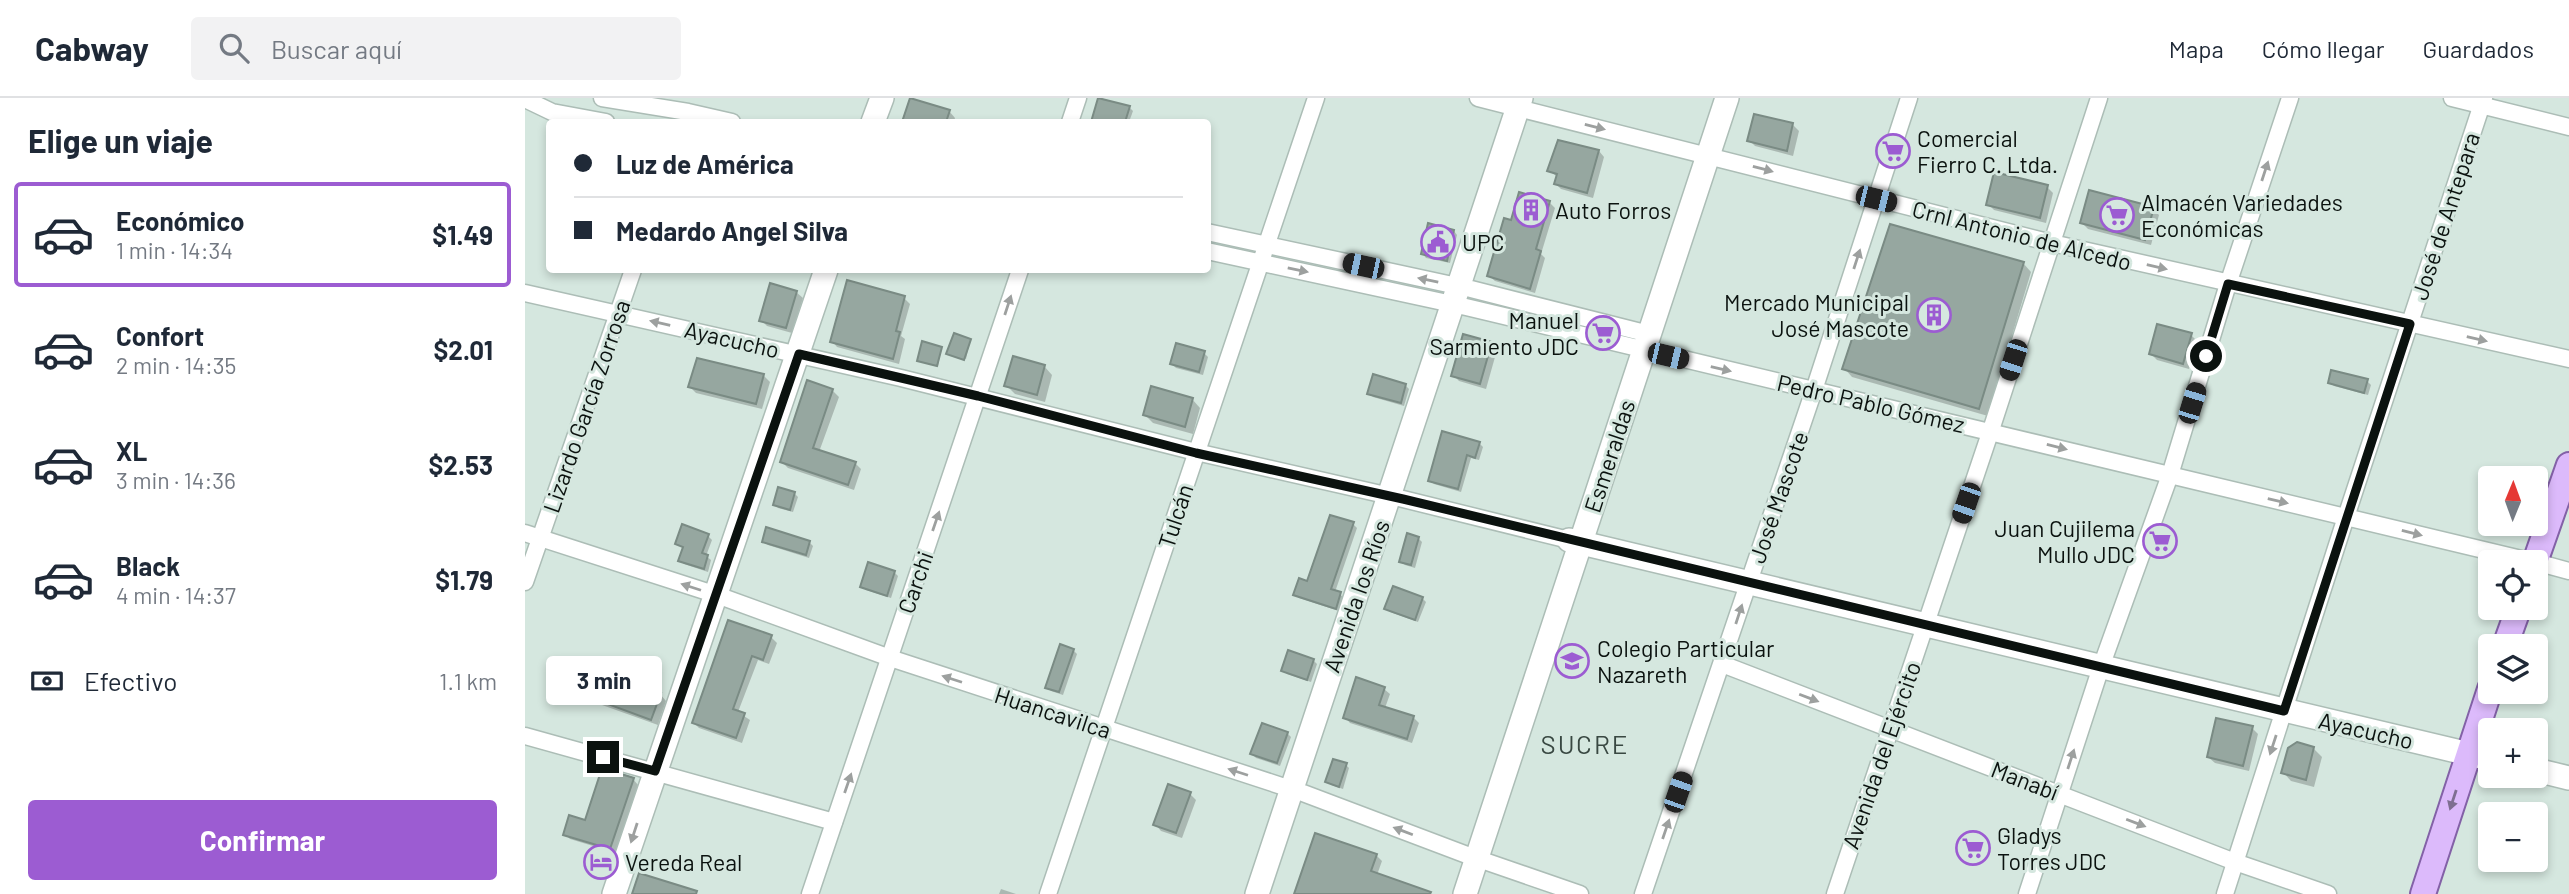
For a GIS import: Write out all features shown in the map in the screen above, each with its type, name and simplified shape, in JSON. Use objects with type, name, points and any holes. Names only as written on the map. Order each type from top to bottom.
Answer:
[{"type":"main road","points":[[874,119],[882,98]]},
{"type":"main road","name":"Esmeraldas","points":[[1465,894],[1472,857],[1702,153],[1715,98]]},
{"type":"main road","name":"Esmeraldas","points":[[1702,153],[1727,98]]},
{"type":"main road","name":"Avenida los Ríos","points":[[1257,894],[1297,791],[1463,297],[1525,103]]},
{"type":"main road","points":[[614,894],[825,273]]},
{"type":"main road","points":[[2539,550],[2569,465]]},
{"type":"main road","name":"Ayacucho","points":[[1575,542],[2478,757]]},
{"type":"main road","points":[[2423,894],[2478,759]]},
{"type":"main road","points":[[2548,773],[2569,778]]},
{"type":"main road","name":"Avenida los Ríos","points":[[1269,894],[1297,791]]},
{"type":"main road","name":"Esmeraldas","points":[[1454,894],[1472,857]]},
{"type":"street","points":[[602,98],[688,111],[720,119]]},
{"type":"street","points":[[1071,119],[1078,98]]},
{"type":"street","name":"Tulcán","points":[[1048,894],[1316,98]]},
{"type":"street","name":"Crnl Antonio de Alcedo","points":[[1478,98],[1525,103],[1702,153],[2052,243],[2569,359]]},
{"type":"street","name":"José Mascote","points":[[1643,894],[1814,390],[1909,98]]},
{"type":"street","name":"Avenida del Ejército","points":[[1835,894],[2099,98]]},
{"type":"street","points":[[2027,894],[2101,667],[2170,475],[2228,284],[2290,98]]},
{"type":"street","points":[[2452,98],[2483,101],[2569,127]]},
{"type":"street","points":[[525,99],[552,112],[590,119]]},
{"type":"street","name":"José de Antepara","points":[[2225,894],[2483,101]]},
{"type":"street","name":"Pedro Pablo Gómez","points":[[1211,233],[1640,341],[1814,390],[1991,430],[2485,550]]},
{"type":"street","name":"Pedro Pablo Gómez","points":[[1211,252],[1463,297]]},
{"type":"street","name":"Lizardo García Zorrosa","points":[[525,582],[532,536],[632,273]]},
{"type":"street","name":"Carchi","points":[[810,894],[1019,273]]},
{"type":"street","name":"Ayacucho","points":[[525,293],[978,396],[1196,453],[1396,497],[1575,542]]},
{"type":"street","name":"Huancavilca","points":[[532,536],[717,595],[890,658],[1297,791],[1472,857],[1580,894]]},
{"type":"street","name":"Pedro Pablo Gómez","points":[[2548,565],[2569,571]]},
{"type":"street","name":"Manabí","points":[[1722,664],[2235,862],[2328,894]]},
{"type":"street","points":[[525,736],[834,822]]},
{"type":"building","points":[[910,98],[950,110],[947,119],[903,119]]},
{"type":"building","points":[[1098,98],[1130,106],[1126,119],[1092,119]]},
{"type":"building","points":[[1754,114],[1793,123],[1787,151],[1747,141]]},
{"type":"building","points":[[1558,140],[1599,150],[1587,193],[1554,184],[1557,174],[1547,171]]},
{"type":"building","points":[[1994,172],[2048,185],[2040,218],[1986,205]]},
{"type":"building","name":"Almacén Variedades Económicas","points":[[2089,190],[2154,207],[2145,240],[2080,223]]},
{"type":"building","points":[[1519,192],[1550,201],[1536,249],[1541,251],[1530,289],[1487,276],[1504,218],[1511,220]]},
{"type":"building","name":"UPC","points":[[1428,223],[1454,230],[1447,261],[1421,254]]},
{"type":"building","name":"Mercado Municipal José Mascote","points":[[1890,224],[2024,262],[1979,409],[1842,369]]},
{"type":"building","points":[[847,280],[905,296],[896,331],[900,332],[893,359],[830,342]]},
{"type":"building","points":[[770,283],[797,291],[786,328],[759,321]]},
{"type":"building","points":[[2157,324],[2192,333],[2183,364],[2149,354]]},
{"type":"building","points":[[954,333],[971,339],[964,360],[946,354]]},
{"type":"building","points":[[1463,334],[1492,342],[1480,384],[1451,376]]},
{"type":"building","points":[[922,341],[942,347],[937,366],[917,361]]},
{"type":"building","points":[[1176,343],[1205,351],[1199,372],[1170,364]]},
{"type":"building","points":[[1013,356],[1045,365],[1037,395],[1004,386]]},
{"type":"building","points":[[697,358],[764,374],[756,404],[688,387]]},
{"type":"building","points":[[2331,370],[2368,379],[2364,393],[2328,383]]},
{"type":"building","points":[[1373,374],[1406,384],[1401,403],[1367,394]]},
{"type":"building","points":[[807,380],[833,389],[813,448],[856,462],[848,485],[780,462]]},
{"type":"building","points":[[1151,386],[1193,398],[1185,427],[1143,415]]},
{"type":"building","points":[[1442,431],[1480,442],[1475,458],[1467,455],[1458,489],[1428,481]]},
{"type":"building","points":[[778,487],[795,492],[790,510],[773,505]]},
{"type":"building","points":[[1330,515],[1354,522],[1331,589],[1341,592],[1336,609],[1293,595],[1299,578],[1307,581]]},
{"type":"building","points":[[682,524],[709,534],[702,553],[708,555],[704,569],[678,561],[683,547],[675,544]]},
{"type":"building","points":[[766,527],[810,541],[806,555],[762,542]]},
{"type":"building","points":[[1407,533],[1419,537],[1411,565],[1399,562]]},
{"type":"building","points":[[868,562],[895,571],[887,596],[860,587]]},
{"type":"building","points":[[1393,586],[1423,597],[1415,620],[1384,609]]},
{"type":"building","points":[[728,620],[772,635],[763,660],[752,656],[733,709],[745,713],[736,738],[692,723]]},
{"type":"building","points":[[1060,644],[1074,649],[1059,692],[1045,688]]},
{"type":"building","points":[[1288,650],[1314,659],[1307,680],[1281,671]]},
{"type":"building","points":[[604,672],[661,693],[651,720],[594,699]]},
{"type":"building","points":[[1356,677],[1385,687],[1379,705],[1414,716],[1407,739],[1343,718]]},
{"type":"building","points":[[2216,718],[2253,726],[2243,766],[2207,757]]},
{"type":"building","points":[[1262,723],[1288,732],[1277,763],[1250,754]]},
{"type":"building","points":[[2297,742],[2314,747],[2306,780],[2281,773],[2288,748]]},
{"type":"building","points":[[1333,759],[1347,763],[1339,787],[1325,782]]},
{"type":"building","points":[[602,768],[634,778],[610,849],[563,835],[569,815],[585,820]]},
{"type":"building","points":[[1168,784],[1191,792],[1176,833],[1153,825]]},
{"type":"building","points":[[1315,833],[1377,854],[1371,871],[1431,892],[1430,894],[1294,894]]},
{"type":"building","points":[[639,873],[697,891],[696,894],[632,894]]},
{"type":"place","name":"Comercial Fierro C. Ltda.","points":[[1893,151]]},
{"type":"place","name":"Auto Forros","points":[[1531,210]]},
{"type":"place","name":"Almacén Variedades Económicas","points":[[2117,215]]},
{"type":"place","name":"UPC","points":[[1438,242]]},
{"type":"place","name":"Mercado Municipal José Mascote","points":[[1934,315]]},
{"type":"place","name":"Manuel Sarmiento JDC","points":[[1603,333]]},
{"type":"place","name":"Juan Cujilema Mullo JDC","points":[[2160,541]]},
{"type":"place","name":"Colegio Particular Nazareth","points":[[1572,661]]},
{"type":"place","name":"Gladys Torres JDC","points":[[1973,848]]},
{"type":"place","name":"Vereda Real","points":[[601,862]]},
{"type":"district","name":"SUCRE","points":[[1585,743]]},
{"type":"route","points":[[603,757],[655,771],[799,354],[978,396],[1196,453],[1403,499],[2284,711],[2410,324],[2228,284],[2206,356]]}]
